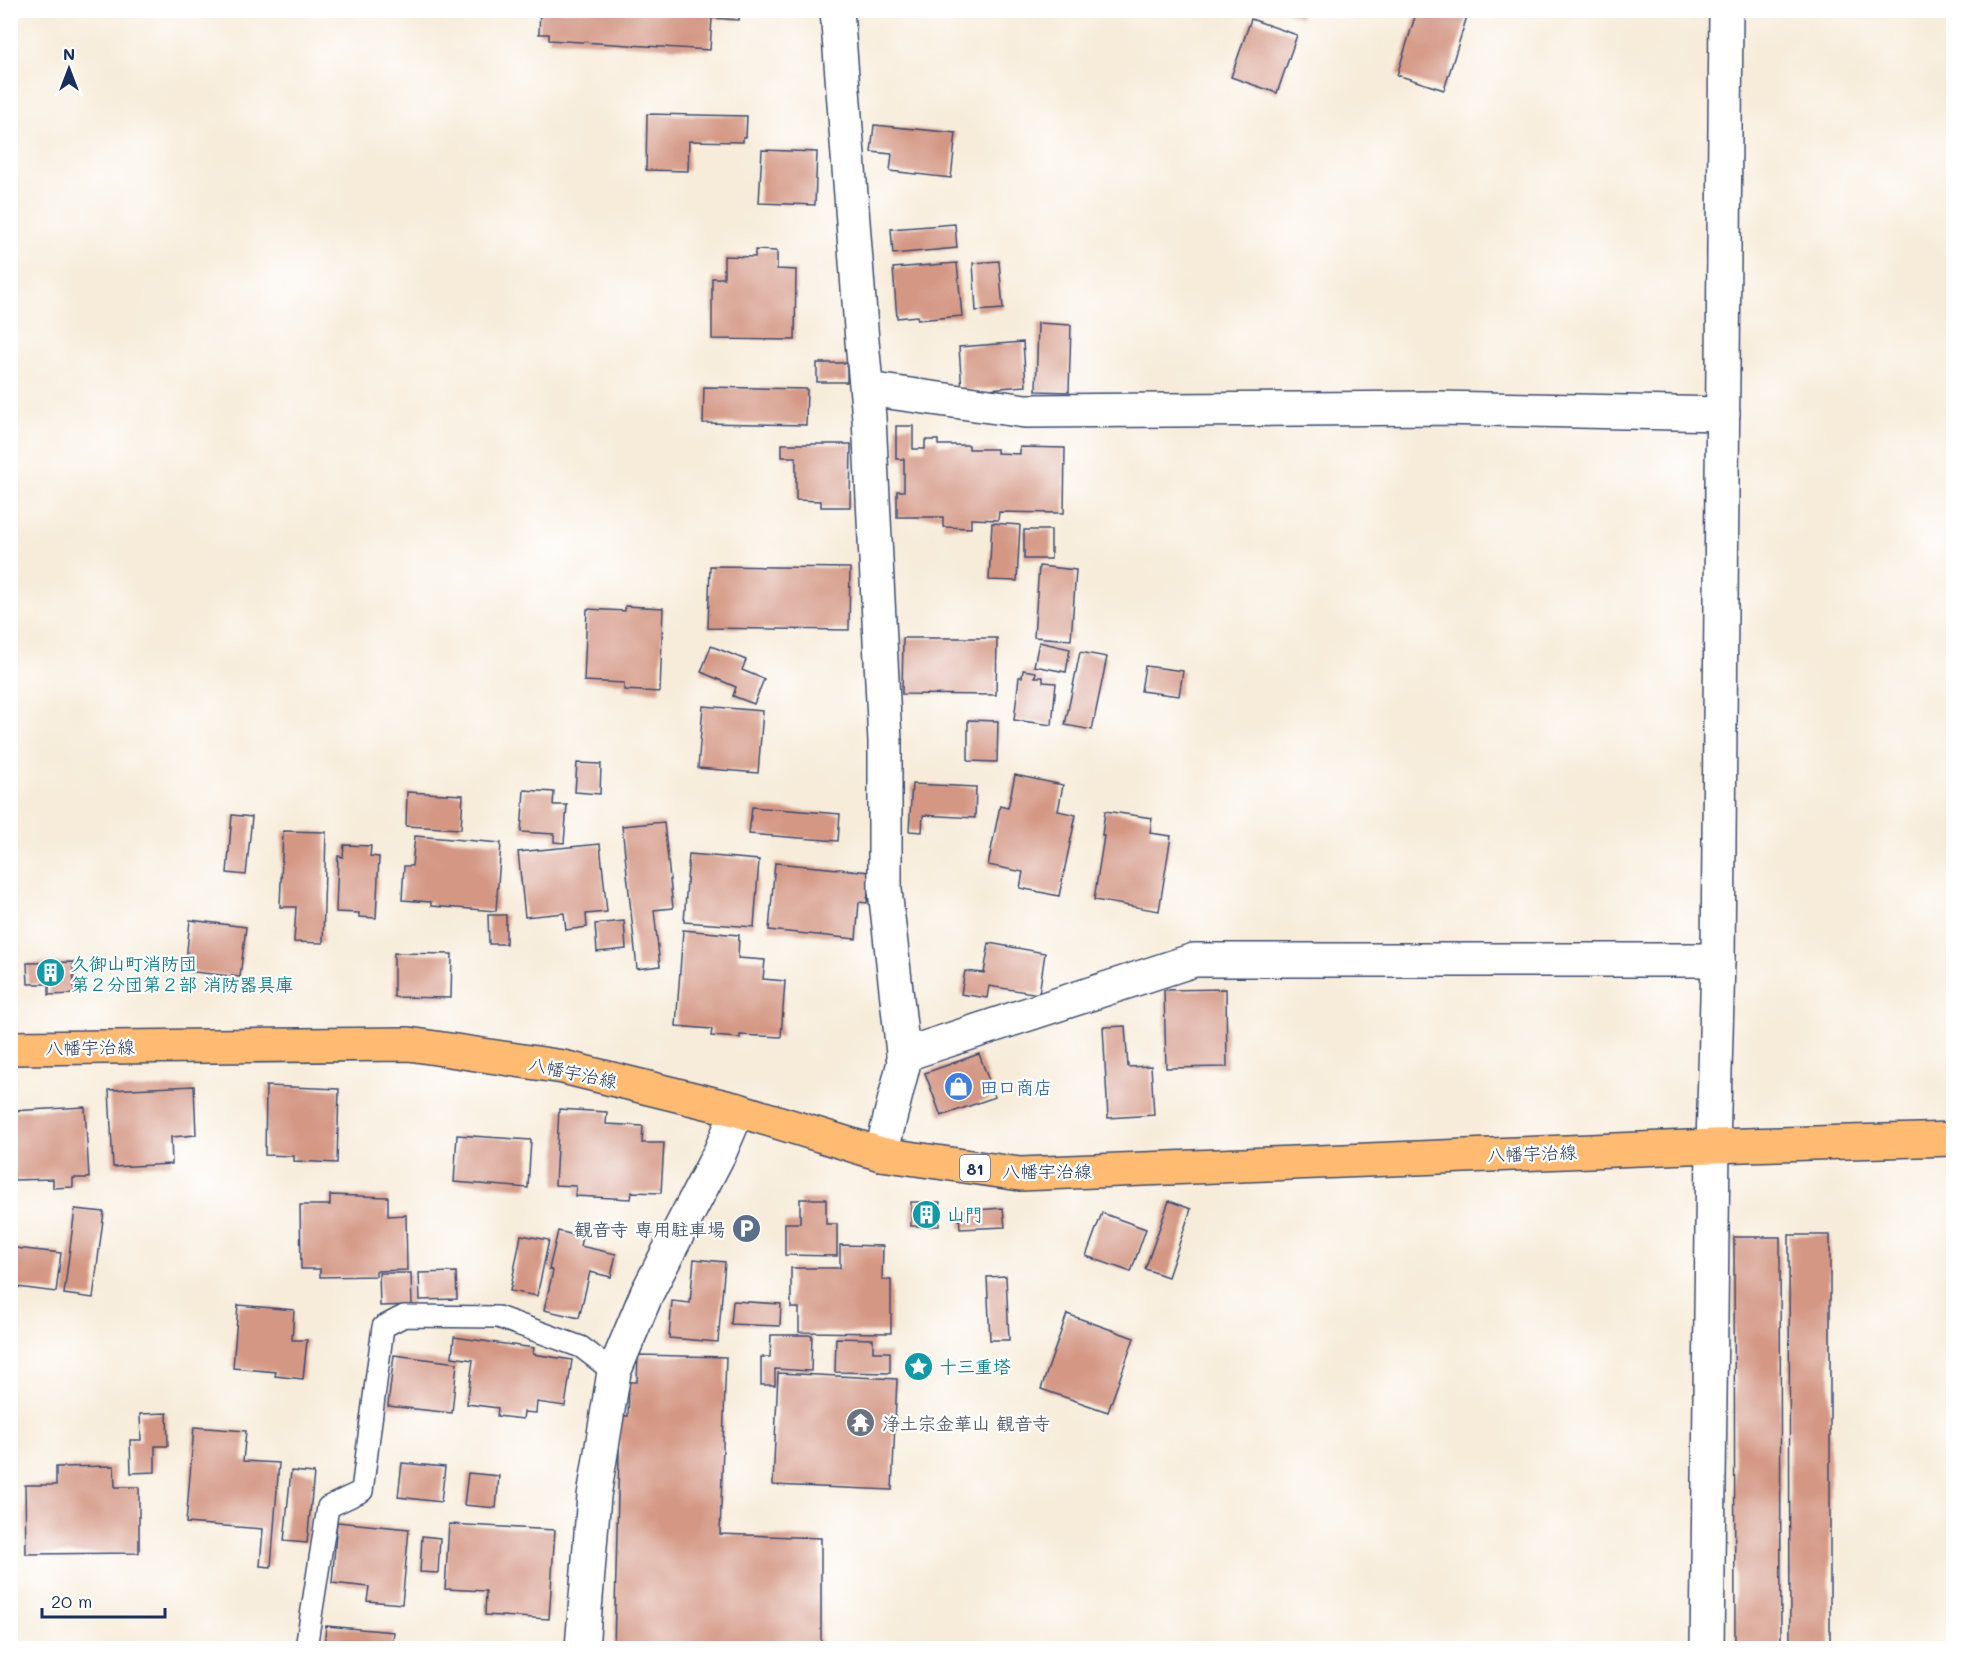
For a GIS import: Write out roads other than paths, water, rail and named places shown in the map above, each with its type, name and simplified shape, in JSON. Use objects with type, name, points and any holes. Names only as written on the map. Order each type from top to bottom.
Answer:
[{"type":"main road","name":"八幡宇治線","points":[[10,1048],[410,1044],[563,1067],[738,1110],[881,1154],[1020,1174],[1713,1146],[1953,1139]]},
{"type":"street","points":[[837,10],[867,389],[885,741],[885,890],[904,1062],[881,1154]]},
{"type":"street","points":[[1707,1648],[1713,1146],[1719,960],[1726,10]]},
{"type":"street","points":[[867,389],[1025,411],[1438,408],[1723,414]]},
{"type":"street","points":[[903,1055],[1194,960],[1719,960]]},
{"type":"street","points":[[582,1648],[594,1496],[614,1372],[647,1293],[720,1152],[738,1110]]},
{"type":"lane","points":[[306,1648],[328,1507],[362,1491],[382,1327],[404,1316],[498,1317],[580,1347],[614,1372]]},
{"type":"place","name":"久御山町消防団 第２分団第２部 消防器具庫","points":[[50,973]]},
{"type":"place","name":"田口商店","points":[[959,1087]]},
{"type":"place","name":"山門","points":[[926,1214]]},
{"type":"place","name":"観音寺 専用駐車場","points":[[746,1229]]},
{"type":"place","name":"十三重塔","points":[[918,1366]]},
{"type":"place","name":"浄土宗金華山 観音寺","points":[[861,1423]]}]
